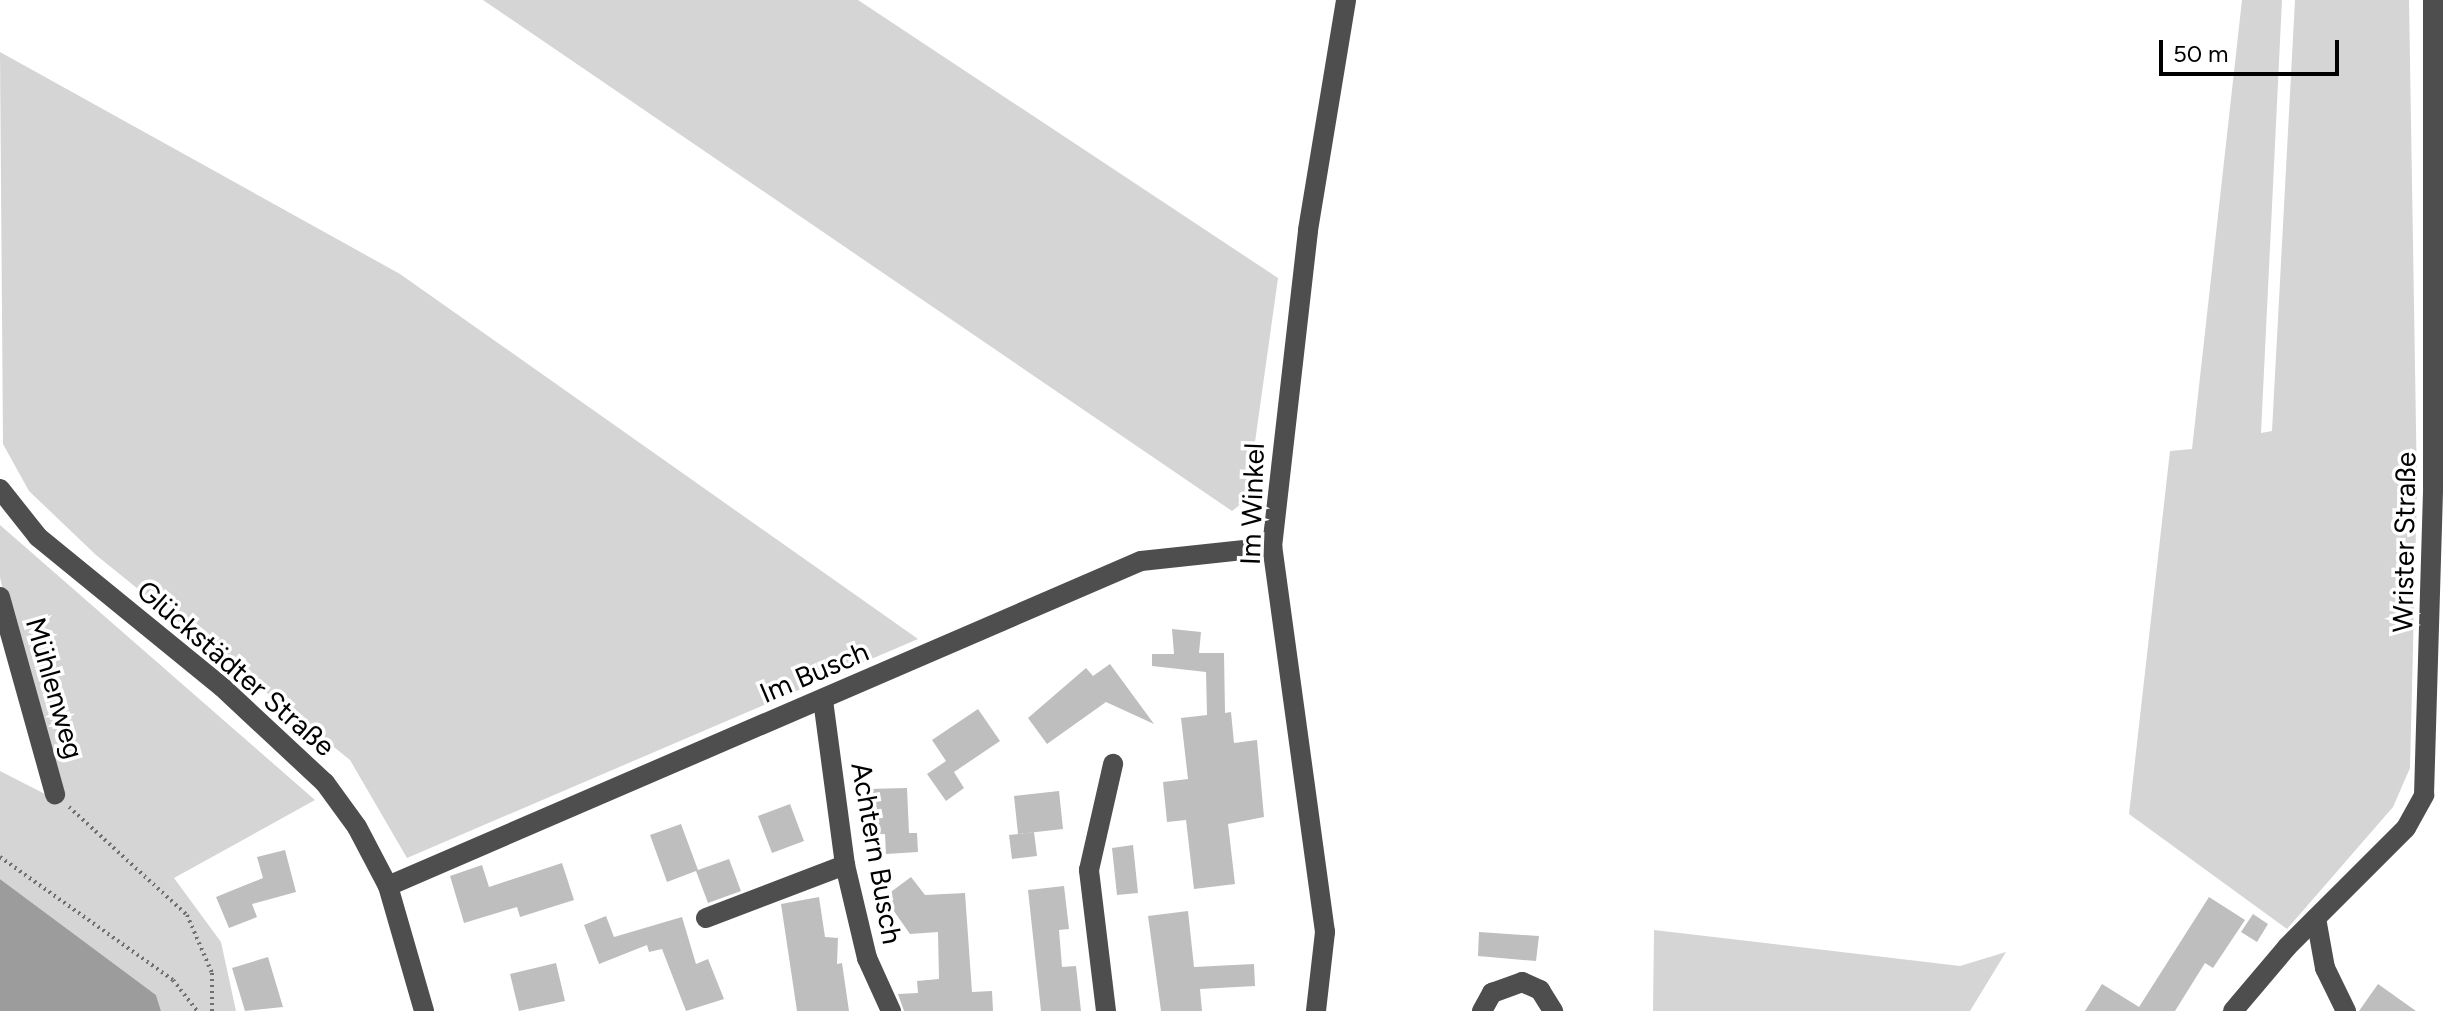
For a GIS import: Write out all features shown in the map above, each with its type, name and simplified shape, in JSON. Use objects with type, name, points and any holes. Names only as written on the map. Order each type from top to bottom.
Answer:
[{"type":"street","name":"Im Winkel","points":[[1316,1011],[1325,932],[1272,547],[1308,230],[1346,0]]},
{"type":"street","name":"Wrister Straße","points":[[2233,1011],[2316,918],[2406,828],[2424,795],[2433,486],[2433,0]]},
{"type":"street","name":"Glückstädter Straße","points":[[0,489],[38,537],[297,754],[357,827],[388,886],[424,1011]]},
{"type":"street","name":"Im Busch","points":[[388,886],[1141,561],[1272,547]]},
{"type":"street","name":"Mühlenweg","points":[[0,597],[55,794]]},
{"type":"street","name":"Achtern Busch","points":[[823,700],[845,865],[867,958],[891,1011]]},
{"type":"street","points":[[1106,1011],[1089,870],[1113,764]]},
{"type":"street","points":[[706,918],[845,865]]},
{"type":"street","points":[[2316,918],[2325,968],[2346,1011]]},
{"type":"street","points":[[1482,1011],[1492,993],[1522,982],[1540,990],[1553,1011]]},
{"type":"path","points":[[55,794],[187,915],[212,973],[212,1011]]},
{"type":"path","points":[[0,857],[173,980],[197,1011]]},
{"type":"shaded area","points":[[483,0],[858,0],[1278,278],[1247,499],[1232,511]]},
{"type":"shaded area","points":[[2242,0],[2282,0],[2261,433],[2272,431],[2295,0],[2409,0],[2417,488],[2410,768],[2393,807],[2287,929],[2129,814],[2170,451],[2192,449]]},
{"type":"shaded area","points":[[0,52],[400,274],[918,639],[407,858],[350,760],[96,555],[29,491],[3,444]]},
{"type":"shaded area","points":[[0,525],[315,800],[174,878],[221,942],[236,1011],[161,1011],[156,995],[0,879],[0,771],[45,794],[0,577]]},
{"type":"shaded area","points":[[0,879],[156,995],[161,1011],[0,1011]]},
{"type":"shaded area","points":[[1654,930],[1960,966],[2006,952],[1970,1011],[1653,1011]]},
{"type":"building","points":[[1172,629],[1201,632],[1199,653],[1224,653],[1225,713],[1231,712],[1234,743],[1257,740],[1264,817],[1228,824],[1235,884],[1194,889],[1186,820],[1167,822],[1163,782],[1188,779],[1181,718],[1207,715],[1206,672],[1152,666],[1152,654],[1174,654]]},
{"type":"building","points":[[1110,664],[1154,724],[1106,702],[1047,744],[1028,718],[1086,668],[1093,676]]},
{"type":"building","points":[[978,709],[1000,741],[954,772],[964,788],[946,801],[927,774],[946,761],[932,740]]},
{"type":"building","points":[[907,788],[909,833],[917,833],[918,852],[886,854],[885,834],[869,835],[867,789]]},
{"type":"building","points":[[1059,791],[1063,829],[1018,834],[1014,796]]},
{"type":"building","points":[[790,804],[804,841],[772,853],[758,816]]},
{"type":"building","points":[[681,824],[698,870],[729,859],[741,891],[708,903],[696,871],[667,882],[650,835]]},
{"type":"building","points":[[1034,832],[1037,856],[1012,859],[1009,835]]},
{"type":"building","points":[[1133,845],[1138,893],[1117,895],[1112,848]]},
{"type":"building","points":[[285,850],[296,892],[252,904],[257,917],[229,928],[216,897],[263,878],[257,857]]},
{"type":"building","points":[[562,863],[574,900],[520,917],[517,907],[464,923],[450,876],[482,865],[489,887]]},
{"type":"building","points":[[911,877],[925,895],[965,893],[972,992],[992,991],[993,1011],[904,1011],[898,994],[918,993],[917,981],[939,979],[938,932],[910,934],[884,897]]},
{"type":"building","points":[[1064,886],[1069,929],[1059,930],[1062,967],[1076,966],[1081,1011],[1041,1011],[1028,890]]},
{"type":"building","points":[[819,897],[825,937],[838,938],[837,964],[842,963],[849,1011],[797,1011],[781,904]]},
{"type":"building","points":[[2209,897],[2245,920],[2213,968],[2205,963],[2175,1011],[2085,1011],[2102,984],[2139,1007]]},
{"type":"building","points":[[1188,911],[1194,967],[1254,964],[1255,986],[1200,989],[1202,1011],[1161,1011],[1148,916]]},
{"type":"building","points":[[2253,914],[2268,924],[2257,942],[2241,932]]},
{"type":"building","points":[[606,916],[614,937],[682,917],[696,964],[708,959],[724,999],[686,1011],[662,949],[649,952],[647,945],[599,964],[584,925]]},
{"type":"building","points":[[1479,932],[1539,936],[1536,961],[1478,956]]},
{"type":"building","points":[[268,957],[283,1007],[245,1011],[232,968]]},
{"type":"building","points":[[556,963],[565,1001],[519,1011],[510,974]]},
{"type":"building","points":[[2378,984],[2416,1011],[2359,1011]]}]
